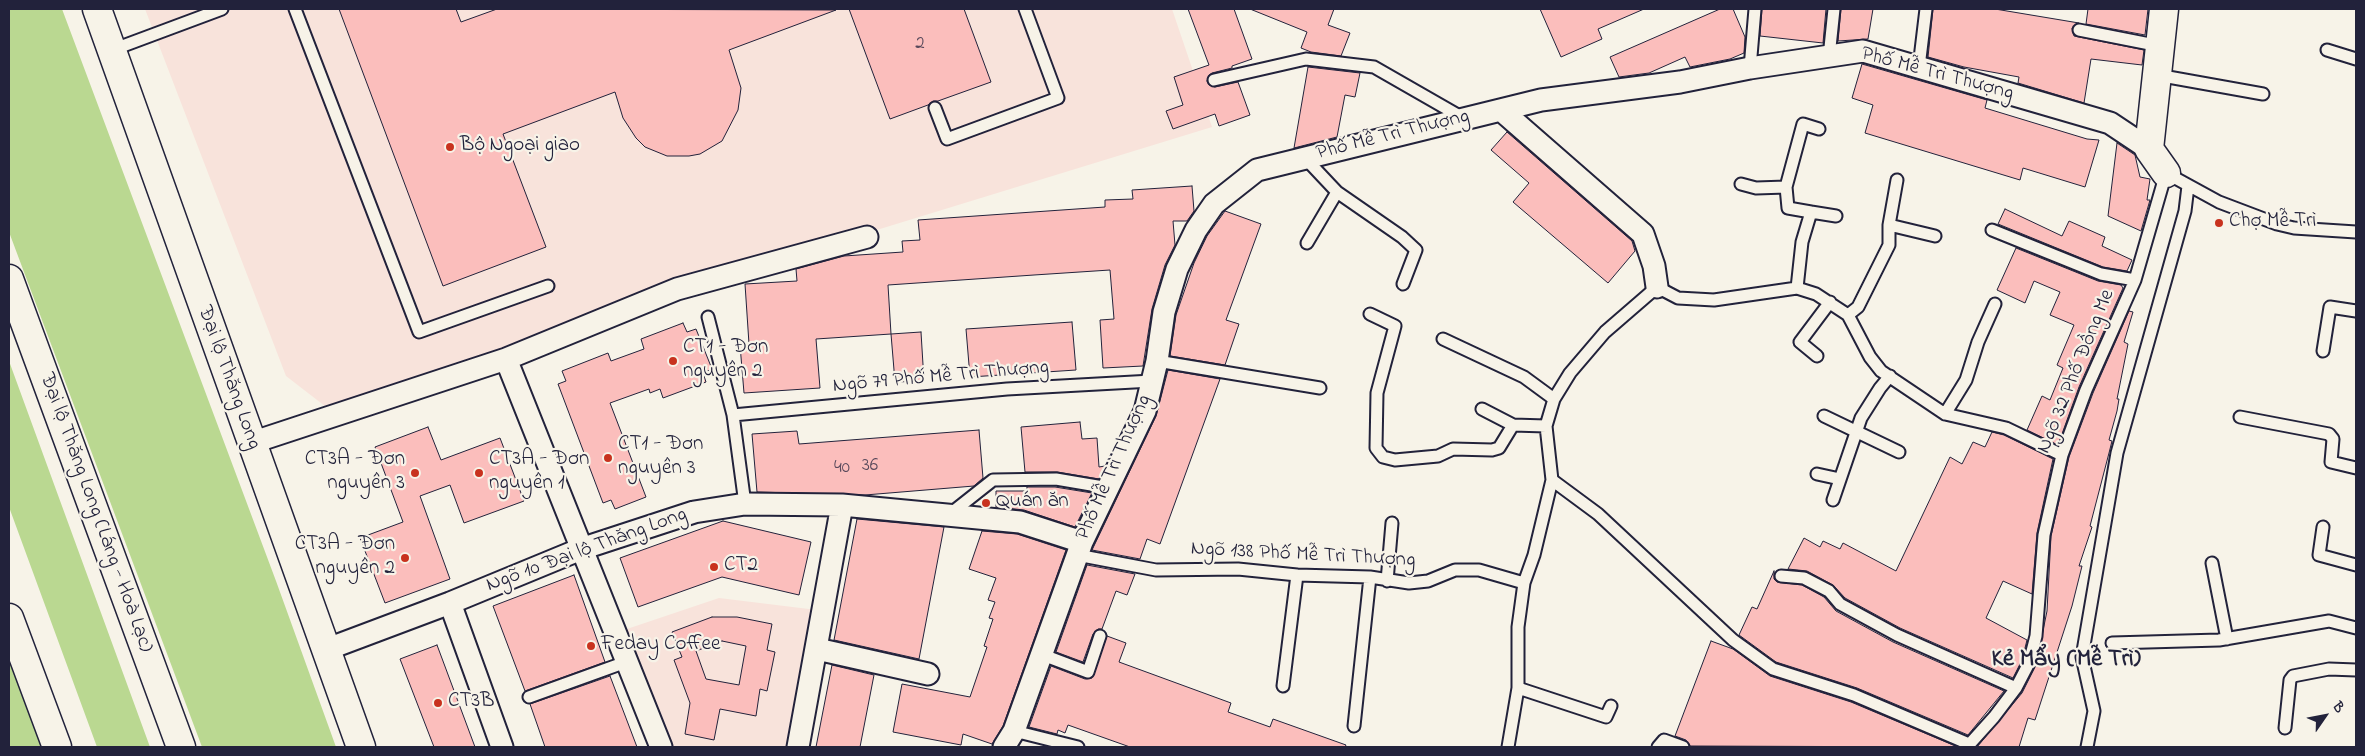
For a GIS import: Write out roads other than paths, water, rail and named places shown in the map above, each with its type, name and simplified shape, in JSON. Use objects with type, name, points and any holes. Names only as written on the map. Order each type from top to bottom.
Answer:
[{"type":"main road","name":"Đại lộ Thăng Long","points":[[97,9],[361,747]]},
{"type":"main road","points":[[2164,9],[2149,149],[2177,179]]},
{"type":"main road","name":"Đại lộ Thăng Long (Láng - Hoà Lạc)","points":[[9,279],[181,747]]},
{"type":"main road","points":[[9,618],[57,747]]},
{"type":"street","name":"Phố Mễ Trì Thượng","points":[[1009,739],[1043,655],[1080,549],[1145,411],[1157,361],[1164,312],[1177,269],[1196,230],[1214,204],[1257,170],[1541,100],[1680,82],[1750,68],[1863,52],[2110,123],[2149,149]]},
{"type":"street","points":[[1501,110],[1643,234],[1654,266],[1657,287]]},
{"type":"street","points":[[251,443],[506,359],[677,289],[867,237]]},
{"type":"street","points":[[506,359],[660,747]]},
{"type":"street","name":"Ngõ 10 Đại lộ Thăng Long","points":[[325,650],[450,603],[581,549],[694,512],[745,504],[842,505],[1020,522],[1080,549]]},
{"type":"street","points":[[798,747],[842,505]]},
{"type":"street","points":[[450,603],[502,747]]},
{"type":"street","points":[[817,649],[928,674]]},
{"type":"lane","points":[[112,50],[222,9]]},
{"type":"lane","points":[[295,9],[419,332],[548,286]]},
{"type":"lane","points":[[935,108],[947,138],[1058,98],[1025,9]]},
{"type":"lane","points":[[1750,68],[1754,9]]},
{"type":"lane","points":[[1829,56],[1834,9]]},
{"type":"lane","points":[[1918,67],[1926,9]]},
{"type":"lane","points":[[2079,30],[2160,46]]},
{"type":"lane","points":[[2327,50],[2356,59]]},
{"type":"lane","points":[[1214,80],[1306,59],[1374,67],[1465,118]]},
{"type":"lane","points":[[2157,76],[2262,94]]},
{"type":"lane","points":[[1819,128],[1803,124],[1786,187],[1788,208],[1836,216]]},
{"type":"lane","points":[[1305,158],[1336,192],[1402,237],[1416,250],[1403,284]]},
{"type":"lane","points":[[2177,179],[2219,202],[2277,224],[2294,228],[2356,232]]},
{"type":"lane","points":[[2087,747],[2094,712],[2082,657],[2117,453],[2185,211],[2177,179]]},
{"type":"lane","name":"Ngõ 32 Phố Đồng Me","points":[[1968,746],[1994,717],[2016,688],[2029,663],[2036,636],[2044,536],[2062,454],[2086,390],[2177,179]]},
{"type":"lane","points":[[1848,315],[1858,307],[1890,245],[1889,225],[1897,180]]},
{"type":"lane","points":[[1741,184],[1756,188],[1786,187]]},
{"type":"lane","points":[[1307,243],[1336,192]]},
{"type":"lane","points":[[1797,288],[1802,242],[1811,212]]},
{"type":"lane","points":[[1889,225],[1934,236]]},
{"type":"lane","points":[[1992,230],[2101,274],[2135,280]]},
{"type":"lane","points":[[1508,747],[1518,688],[1518,627],[1524,583],[1534,555],[1552,480],[1546,426],[1554,399],[1570,373],[1605,332],[1657,287],[1678,298],[1714,300],[1797,288],[1816,294],[1848,315],[1870,357],[1881,371],[1945,414],[2006,428],[2062,454]]},
{"type":"lane","points":[[1817,356],[1800,342],[1830,302]]},
{"type":"lane","points":[[1945,414],[1966,380],[1978,342],[1995,304]]},
{"type":"lane","points":[[2323,352],[2330,307],[2356,311]]},
{"type":"lane","points":[[1370,314],[1394,326],[1377,393],[1376,448],[1383,457],[1395,460],[1438,456],[1453,449],[1492,450],[1498,448],[1513,425]]},
{"type":"lane","points":[[708,317],[733,415],[745,504]]},
{"type":"lane","points":[[1443,339],[1524,377],[1554,399]]},
{"type":"lane","points":[[1157,361],[1320,388]]},
{"type":"lane","points":[[1832,500],[1857,431],[1872,399],[1890,376]]},
{"type":"lane","name":"Ngõ 79 Phố Mễ Trì Thượng","points":[[733,415],[1007,389],[1152,381]]},
{"type":"lane","points":[[1482,409],[1513,425],[1546,426]]},
{"type":"lane","points":[[1824,416],[1899,452]]},
{"type":"lane","points":[[2240,417],[2329,434],[2333,439],[2331,462],[2356,468]]},
{"type":"lane","points":[[1817,474],[1840,479]]},
{"type":"lane","points":[[950,514],[993,480],[1056,479],[1109,488]]},
{"type":"lane","points":[[1552,480],[1598,514],[1733,640],[1773,669],[1854,695],[1968,746]]},
{"type":"lane","points":[[1387,581],[1392,524]]},
{"type":"lane","points":[[2324,527],[2319,555],[2356,565]]},
{"type":"lane","name":"Ngõ 138 Phố Mễ Trì Thượng","points":[[1080,549],[1156,570],[1238,569],[1297,575],[1370,577],[1387,581],[1418,582],[1456,570],[1479,570],[1524,583]]},
{"type":"lane","points":[[2212,563],[2227,639]]},
{"type":"lane","points":[[1283,686],[1297,575]]},
{"type":"lane","points":[[1781,576],[1804,578],[1829,591],[1840,604],[1897,636],[2016,688]]},
{"type":"lane","points":[[1354,726],[1370,577]]},
{"type":"lane","points":[[2112,643],[2227,639],[2329,621],[2356,628]]},
{"type":"lane","points":[[1043,655],[1088,672],[1100,636]]},
{"type":"lane","points":[[530,697],[626,662]]},
{"type":"lane","points":[[2285,728],[2290,680],[2293,676],[2329,669],[2356,670]]},
{"type":"lane","points":[[1518,688],[1606,717],[1611,706]]},
{"type":"lane","points":[[1009,739],[1078,747]]},
{"type":"lane","points":[[1658,747],[1664,740],[1683,747]]},
{"type":"place","name":"Bộ Ngoại giao","points":[[450,147]]},
{"type":"place","name":"Chợ Mễ Trì","points":[[2219,223]]},
{"type":"place","name":"CT1 - Đơn nguyên 2","points":[[673,361]]},
{"type":"place","name":"CT1 - Đơn nguyên 3","points":[[608,458]]},
{"type":"place","name":"CT3A - Đơn nguyên 3","points":[[415,473]]},
{"type":"place","name":"CT3A - Đơn nguyên 1","points":[[479,473]]},
{"type":"place","name":"Quán ăn","points":[[986,503]]},
{"type":"place","name":"CT3A - Đơn nguyên 2","points":[[405,558]]},
{"type":"place","name":"CT2","points":[[714,567]]},
{"type":"place","name":"Feday Coffee","points":[[591,646]]},
{"type":"place","name":"CT3B","points":[[438,703]]},
{"type":"district","name":"Kẻ Mẩy (Mễ Trì)","points":[[2066,661]]}]
